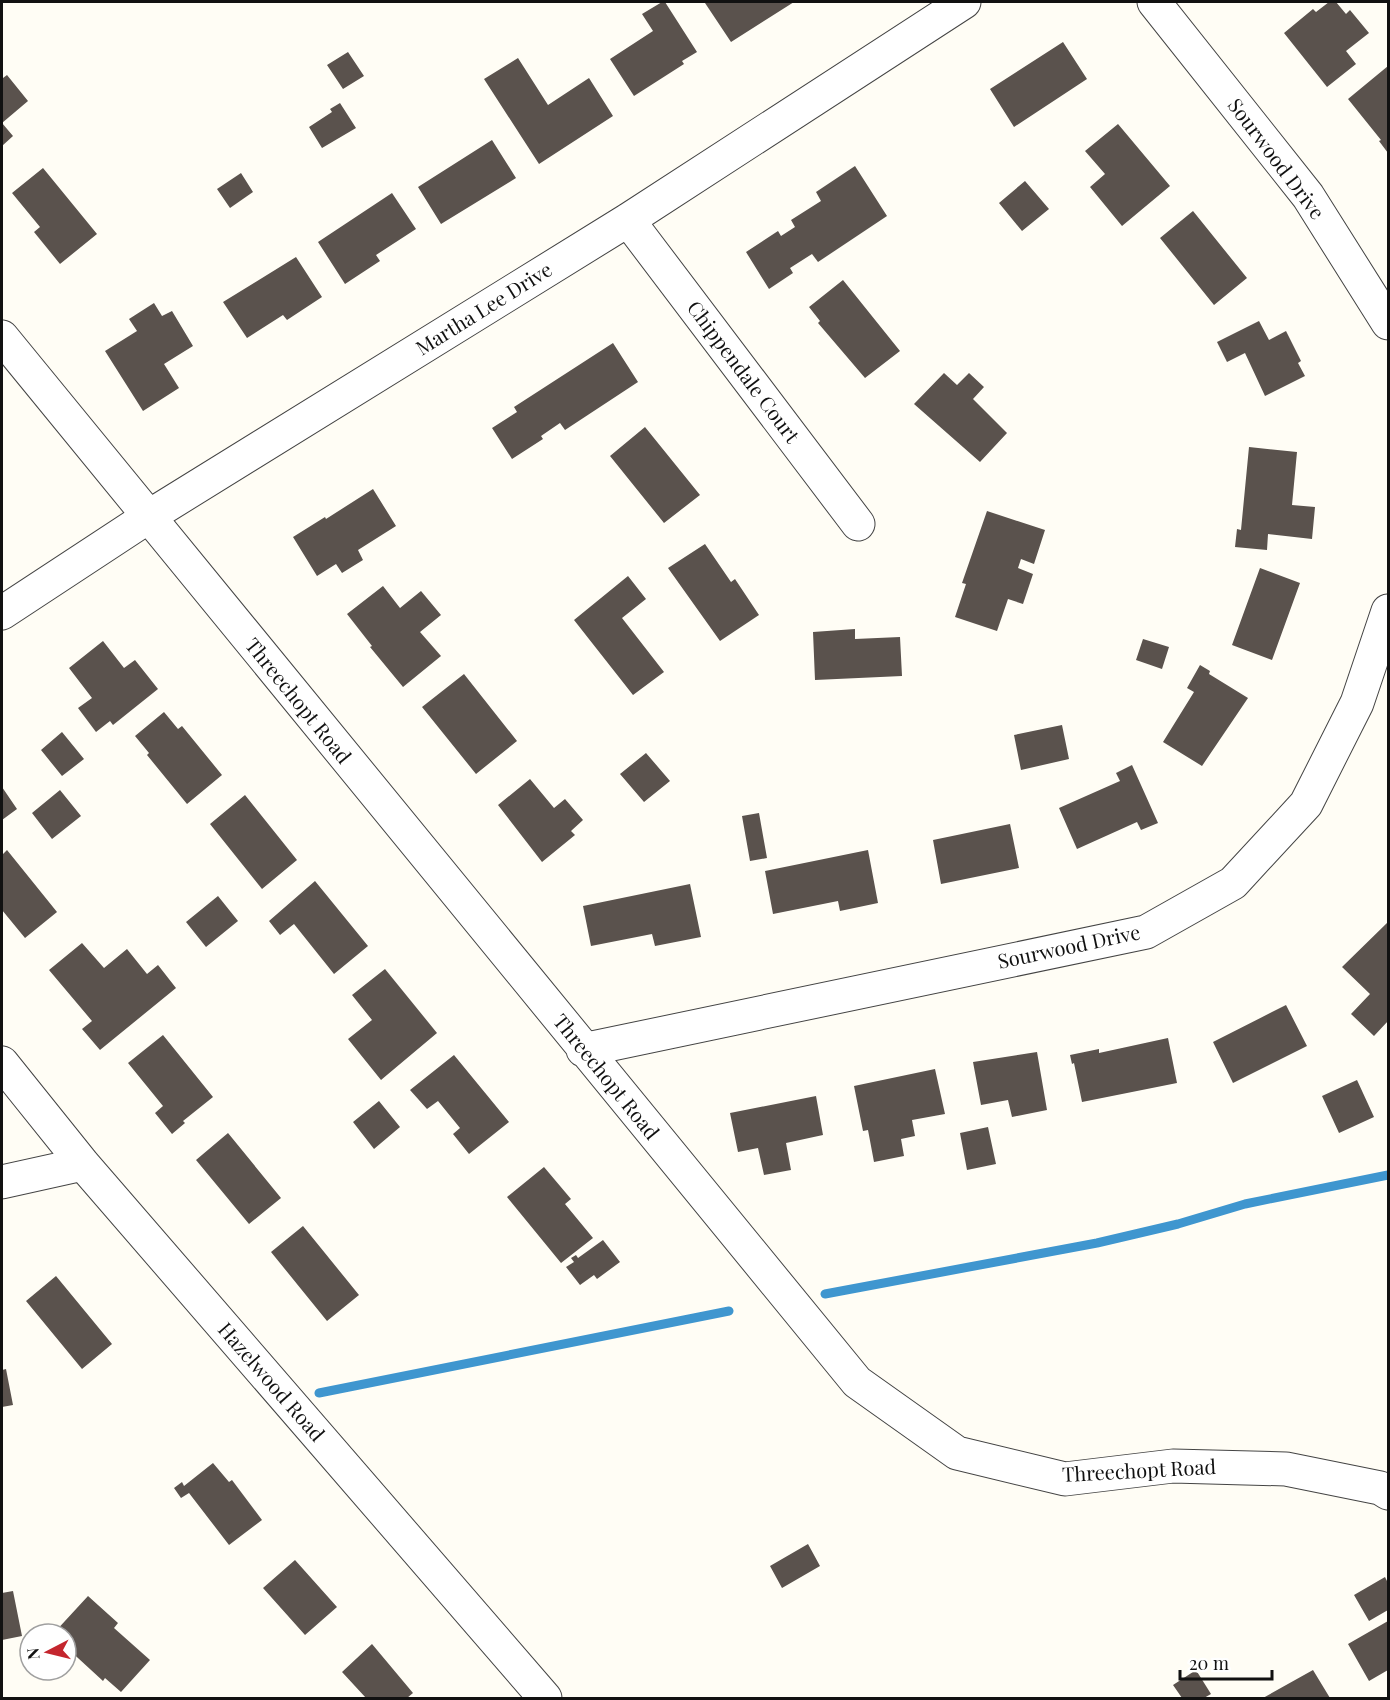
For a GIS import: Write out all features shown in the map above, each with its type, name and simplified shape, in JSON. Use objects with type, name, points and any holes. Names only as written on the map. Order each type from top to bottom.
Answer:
[{"type":"street","name":"Martha Lee Drive","points":[[2,613],[148,517],[628,220],[964,2]]},
{"type":"street","name":"Sourwood Drive","points":[[1154,2],[1308,196],[1389,323]]},
{"type":"street","name":"Chippendale Court","points":[[628,220],[858,524]]},
{"type":"street","name":"Threechopt Road","points":[[2,337],[857,1382],[957,1453],[1065,1479],[1173,1466],[1286,1469],[1380,1488],[1389,1493]]},
{"type":"street","name":"Sourwood Drive","points":[[584,1050],[1146,932],[1233,883],[1306,804],[1357,703],[1389,610]]},
{"type":"street","name":"Hazelwood Road","points":[[2,1063],[83,1164],[544,1698]]},
{"type":"street","points":[[2,1182],[83,1164]]},
{"type":"building","points":[[665,2],[697,52],[682,61],[684,64],[634,96],[610,59],[653,31],[642,14]]},
{"type":"building","points":[[794,2],[731,42],[705,3]]},
{"type":"building","points":[[1329,2],[1336,2],[1346,14],[1350,10],[1369,33],[1346,51],[1356,64],[1327,87],[1284,33],[1313,9],[1316,12]]},
{"type":"building","points":[[1063,42],[1087,79],[1014,127],[990,89]]},
{"type":"building","points":[[348,52],[364,76],[343,89],[327,65]]},
{"type":"building","points":[[518,58],[548,105],[589,78],[613,116],[539,164],[484,79]]},
{"type":"building","points":[[1388,66],[1388,153],[1379,141],[1381,140],[1348,99]]},
{"type":"building","points":[[7,75],[28,101],[2,123],[2,76],[3,78]]},
{"type":"building","points":[[340,103],[356,128],[322,148],[309,127],[332,112],[330,109]]},
{"type":"building","points":[[2,123],[13,136],[2,146]]},
{"type":"building","points":[[1118,124],[1170,186],[1122,226],[1090,187],[1105,174],[1085,151]]},
{"type":"building","points":[[492,140],[516,178],[441,224],[418,187]]},
{"type":"building","points":[[855,166],[887,216],[818,262],[812,254],[790,268],[793,273],[769,289],[746,252],[778,231],[781,236],[795,227],[791,220],[821,201],[816,192]]},
{"type":"building","points":[[43,168],[97,234],[60,264],[34,232],[40,227],[12,193]]},
{"type":"building","points":[[241,173],[253,192],[230,208],[217,189]]},
{"type":"building","points":[[1025,181],[1049,209],[1022,231],[999,203]]},
{"type":"building","points":[[392,193],[416,229],[376,255],[380,261],[345,284],[318,242]]},
{"type":"building","points":[[1193,211],[1247,278],[1214,305],[1160,238]]},
{"type":"building","points":[[296,257],[322,297],[287,320],[283,315],[247,338],[223,302]]},
{"type":"building","points":[[843,280],[900,351],[865,378],[818,323],[820,321],[809,307]]},
{"type":"building","points":[[154,303],[162,316],[172,311],[193,346],[164,364],[179,388],[143,411],[105,351],[137,331],[129,319]]},
{"type":"building","points":[[1259,321],[1269,340],[1286,331],[1301,361],[1298,363],[1305,376],[1265,396],[1245,353],[1227,362],[1217,342]]},
{"type":"building","points":[[613,343],[638,382],[565,430],[560,423],[541,436],[543,439],[512,459],[492,428],[517,412],[514,407]]},
{"type":"building","points":[[944,373],[957,385],[969,373],[984,387],[973,399],[1007,433],[980,462],[914,404]]},
{"type":"building","points":[[645,427],[700,495],[664,523],[610,456]]},
{"type":"building","points":[[1249,447],[1297,452],[1292,505],[1315,507],[1312,539],[1268,534],[1267,550],[1235,547],[1237,529],[1241,530]]},
{"type":"building","points":[[373,489],[396,526],[358,550],[363,560],[342,573],[336,564],[317,576],[293,537]]},
{"type":"building","points":[[987,511],[1045,530],[1034,564],[1021,559],[1018,568],[1033,574],[1023,604],[1008,599],[997,631],[955,617],[966,584],[962,583]]},
{"type":"building","points":[[705,544],[731,582],[735,579],[759,615],[720,641],[668,568]]},
{"type":"building","points":[[1260,568],[1300,583],[1272,660],[1232,645]]},
{"type":"building","points":[[628,576],[646,599],[622,618],[664,672],[633,695],[574,620]]},
{"type":"building","points":[[383,586],[400,608],[421,591],[441,615],[420,632],[441,656],[403,687],[370,647],[372,646],[347,614]]},
{"type":"building","points":[[855,629],[855,639],[900,637],[902,676],[815,680],[813,632]]},
{"type":"building","points":[[1143,639],[1169,647],[1162,669],[1136,660]]},
{"type":"building","points":[[103,641],[124,668],[135,660],[158,689],[113,725],[110,721],[96,732],[78,708],[92,698],[69,668]]},
{"type":"building","points":[[1200,665],[1210,671],[1209,674],[1248,698],[1202,766],[1163,742],[1194,692],[1187,688]]},
{"type":"building","points":[[464,674],[517,741],[476,774],[422,707]]},
{"type":"building","points":[[164,712],[178,729],[182,726],[222,775],[187,804],[147,755],[149,753],[135,736]]},
{"type":"building","points":[[1062,725],[1069,759],[1021,770],[1014,735]]},
{"type":"building","points":[[62,732],[84,759],[62,776],[41,750]]},
{"type":"building","points":[[646,753],[670,781],[644,802],[620,774]]},
{"type":"building","points":[[1132,765],[1158,823],[1141,830],[1137,822],[1077,849],[1059,808],[1120,781],[1116,773]]},
{"type":"building","points":[[530,779],[554,808],[565,799],[583,820],[571,831],[575,835],[542,862],[498,805]]},
{"type":"building","points":[[2,787],[17,809],[2,820]]},
{"type":"building","points":[[60,790],[81,816],[52,839],[32,813]]},
{"type":"building","points":[[245,795],[297,860],[262,889],[210,824]]},
{"type":"building","points":[[759,813],[767,858],[750,861],[742,816]]},
{"type":"building","points":[[1010,824],[1019,868],[941,884],[933,840]]},
{"type":"building","points":[[7,850],[57,912],[25,938],[2,910],[2,855]]},
{"type":"building","points":[[868,850],[878,903],[840,911],[838,901],[773,914],[765,871]]},
{"type":"building","points":[[315,881],[368,946],[334,974],[294,924],[280,935],[269,921]]},
{"type":"building","points":[[690,884],[701,937],[655,946],[652,934],[591,946],[583,906]]},
{"type":"building","points":[[218,896],[238,921],[206,947],[186,922]]},
{"type":"building","points":[[1388,922],[1388,1021],[1374,1036],[1351,1014],[1370,994],[1342,967]]},
{"type":"building","points":[[82,943],[104,968],[127,949],[147,974],[158,965],[176,988],[100,1050],[82,1029],[92,1021],[49,970]]},
{"type":"building","points":[[385,969],[437,1033],[381,1080],[348,1039],[372,1020],[352,995]]},
{"type":"building","points":[[1286,1005],[1307,1046],[1233,1083],[1213,1042]]},
{"type":"building","points":[[163,1035],[213,1097],[183,1121],[185,1123],[172,1134],[155,1113],[163,1106],[128,1063]]},
{"type":"building","points":[[1168,1038],[1177,1083],[1082,1102],[1074,1063],[1072,1064],[1070,1055],[1099,1049],[1099,1053]]},
{"type":"building","points":[[1037,1052],[1047,1110],[1012,1117],[1008,1100],[981,1105],[973,1062]]},
{"type":"building","points":[[454,1055],[509,1122],[469,1154],[453,1134],[460,1128],[438,1101],[427,1109],[410,1090]]},
{"type":"building","points":[[935,1069],[945,1114],[912,1120],[915,1136],[901,1139],[904,1156],[874,1162],[868,1130],[863,1131],[854,1086]]},
{"type":"building","points":[[1357,1080],[1374,1117],[1339,1133],[1322,1096]]},
{"type":"building","points":[[816,1096],[823,1135],[786,1143],[791,1170],[764,1175],[758,1148],[738,1152],[730,1113]]},
{"type":"building","points":[[379,1101],[400,1127],[374,1149],[353,1122]]},
{"type":"building","points":[[988,1127],[996,1164],[967,1170],[960,1133]]},
{"type":"building","points":[[228,1133],[281,1198],[249,1224],[196,1160]]},
{"type":"building","points":[[544,1167],[571,1199],[565,1204],[593,1238],[561,1263],[507,1197]]},
{"type":"building","points":[[303,1226],[359,1295],[327,1321],[271,1252]]},
{"type":"building","points":[[603,1240],[620,1262],[597,1279],[594,1275],[580,1285],[566,1267],[574,1262],[571,1258],[576,1255],[578,1258]]},
{"type":"building","points":[[56,1276],[112,1344],[82,1369],[26,1301]]},
{"type":"building","points":[[6,1369],[13,1405],[2,1407],[2,1370]]},
{"type":"building","points":[[213,1463],[229,1482],[232,1480],[262,1520],[229,1545],[189,1493],[181,1498],[174,1488],[182,1482],[184,1486]]},
{"type":"building","points":[[808,1544],[820,1566],[782,1588],[770,1566]]},
{"type":"building","points":[[295,1560],[337,1607],[305,1635],[263,1588]]},
{"type":"building","points":[[1385,1577],[1388,1583],[1388,1610],[1369,1621],[1354,1595]]},
{"type":"building","points":[[13,1591],[19,1622],[18,1637],[2,1640],[2,1593]]},
{"type":"building","points":[[88,1596],[118,1623],[114,1628],[150,1660],[121,1692],[105,1678],[103,1681],[78,1658],[78,1622],[64,1622]]},
{"type":"building","points":[[1388,1621],[1388,1670],[1369,1681],[1348,1644]]},
{"type":"building","points":[[372,1644],[413,1693],[407,1698],[366,1698],[342,1672]]},
{"type":"building","points":[[1196,1670],[1211,1694],[1204,1698],[1182,1698],[1173,1685]]},
{"type":"building","points":[[1313,1670],[1330,1698],[1263,1698]]},
{"type":"waterway","points":[[825,1294],[1097,1243],[1178,1224],[1245,1204],[1388,1175]]},
{"type":"waterway","points":[[319,1393],[729,1311]]}]
